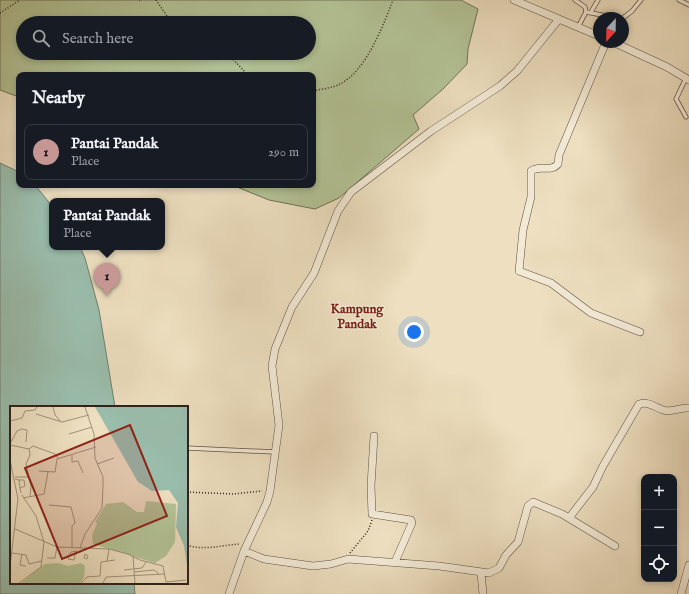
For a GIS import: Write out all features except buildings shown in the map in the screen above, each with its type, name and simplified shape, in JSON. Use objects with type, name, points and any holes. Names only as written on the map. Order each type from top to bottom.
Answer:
[{"type":"street","points":[[514,0],[593,33]]},
{"type":"street","points":[[229,594],[244,551],[267,502],[270,491],[279,425],[272,366],[275,348],[292,307],[314,273],[343,203],[351,192],[431,131],[500,86],[517,71],[559,19]]},
{"type":"street","points":[[603,48],[578,107],[559,156],[558,164],[552,169],[537,168],[531,171],[531,197],[523,230],[519,271],[551,283],[591,312],[640,332]]},
{"type":"street","points":[[626,48],[667,67],[687,79]]},
{"type":"street","points":[[569,518],[593,488],[603,466],[639,404],[647,403],[670,411],[681,408],[689,408]]},
{"type":"street","points":[[374,436],[371,486],[372,514],[411,520],[412,523],[395,562]]},
{"type":"street","points":[[244,551],[264,560],[313,566],[331,564],[344,559],[460,568],[481,573],[489,573],[499,568],[506,555],[518,542],[530,503],[537,503],[569,518],[615,546]]},
{"type":"street","points":[[681,594],[689,565]]},
{"type":"street","points":[[481,573],[483,594]]},
{"type":"lane","points":[[575,0],[585,7],[586,12],[578,27]]},
{"type":"lane","points":[[586,12],[591,12],[598,0]]},
{"type":"lane","points":[[628,12],[641,0]]},
{"type":"lane","points":[[679,0],[689,5]]},
{"type":"lane","points":[[686,117],[676,99],[687,79]]},
{"type":"lane","points":[[188,448],[275,452]]},
{"type":"path","points":[[0,13],[20,0]]},
{"type":"path","points":[[156,0],[167,16]]},
{"type":"path","points":[[316,90],[340,84],[356,71],[382,29],[393,0]]},
{"type":"path","points":[[234,60],[245,72]]},
{"type":"path","points":[[188,492],[233,494],[270,491]]},
{"type":"path","points":[[344,559],[368,531],[372,523],[372,514]]},
{"type":"path","points":[[188,544],[194,547],[204,547],[247,544]]},
{"type":"shaded area","points":[[0,0],[461,0],[478,9],[468,49],[467,64],[443,89],[413,115],[419,129],[339,198],[315,209],[269,200],[239,188],[316,188],[316,72],[16,72],[16,96],[0,90]]},
{"type":"shaded area","points":[[0,163],[16,171],[16,188],[37,188],[49,202],[49,250],[81,250],[85,258],[99,310],[115,406],[10,406],[10,584],[134,584],[135,594],[0,594]]},
{"type":"place","name":"Pantai Pandak","points":[[107,296]]},
{"type":"district","name":"Kampung Pandak","points":[[357,316]]}]
